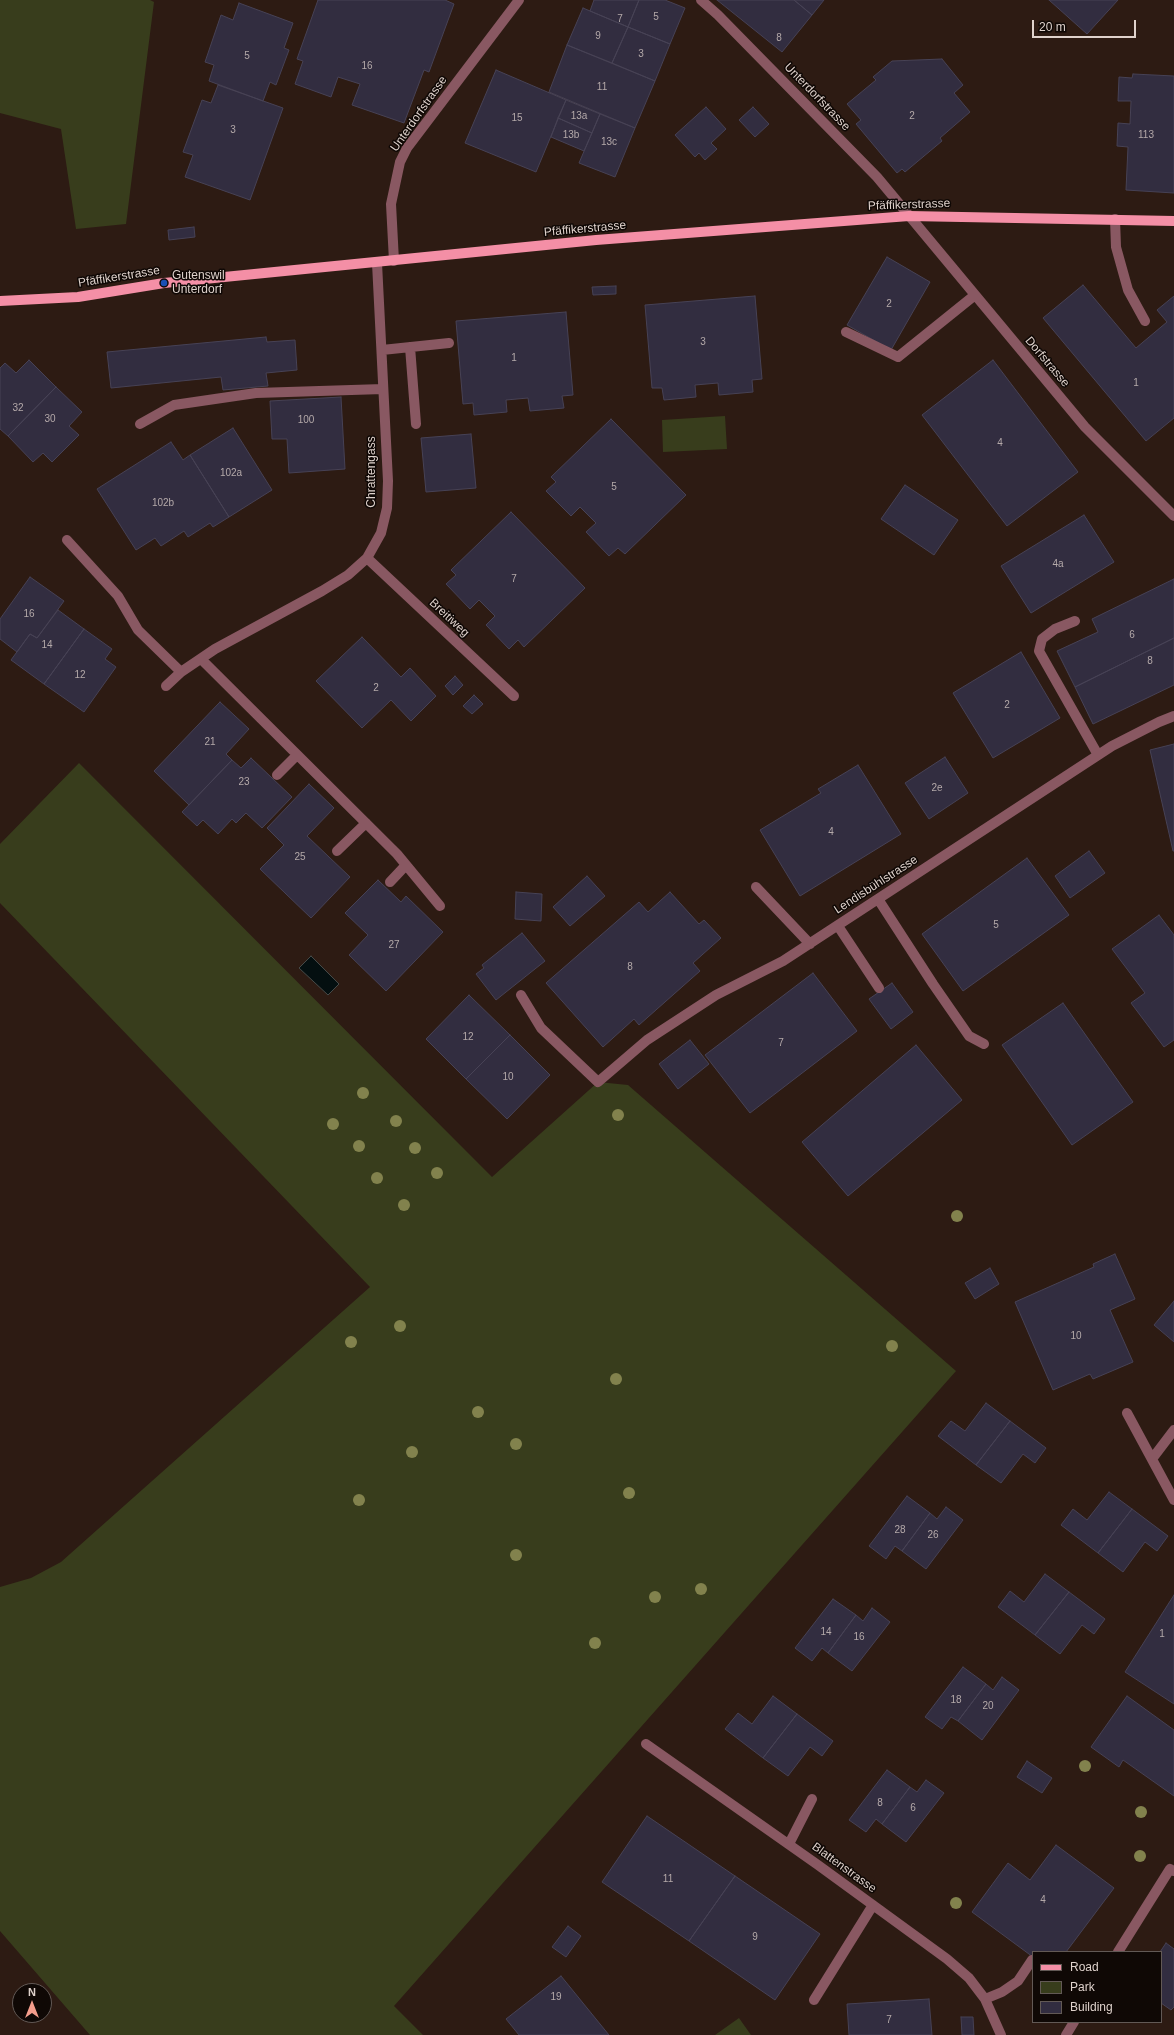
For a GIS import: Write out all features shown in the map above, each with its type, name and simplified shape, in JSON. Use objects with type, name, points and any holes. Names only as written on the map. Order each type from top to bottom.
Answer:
[{"type":"main road","name":"Pfäffikerstrasse","points":[[0,301],[78,297],[164,283],[596,240],[909,216],[1174,221]]},
{"type":"street","name":"Unterdorfstrasse","points":[[394,261],[391,204],[400,162],[407,148],[519,0]]},
{"type":"street","name":"Unterdorfstrasse","points":[[701,0],[718,14],[878,177],[909,216]]},
{"type":"street","name":"Dorfstrasse","points":[[909,216],[1085,427],[1174,516]]},
{"type":"street","points":[[1115,219],[1116,247],[1128,290],[1144,321]]},
{"type":"street","name":"Chrattengass","points":[[166,686],[181,672],[215,649],[322,591],[348,575],[367,558],[381,533],[387,508],[388,481],[377,263]]},
{"type":"street","points":[[846,332],[898,357],[975,295]]},
{"type":"street","points":[[382,350],[449,343]]},
{"type":"street","points":[[410,347],[416,424]]},
{"type":"street","points":[[140,424],[174,405],[256,393],[383,389]]},
{"type":"street","points":[[67,540],[118,596],[138,630],[181,672]]},
{"type":"street","name":"Breitiweg","points":[[367,558],[514,696]]},
{"type":"street","points":[[1075,621],[1055,629],[1042,639],[1039,651],[1098,755]]},
{"type":"street","points":[[201,659],[366,823],[406,865],[440,906]]},
{"type":"street","name":"Lendisbühlstrasse","points":[[521,995],[541,1028],[598,1082],[647,1040],[716,995],[783,961],[1098,755],[1159,722],[1174,716]]},
{"type":"street","points":[[277,776],[297,755]]},
{"type":"street","points":[[337,852],[366,823]]},
{"type":"street","points":[[390,882],[406,865]]},
{"type":"street","points":[[756,887],[810,944]]},
{"type":"street","points":[[878,899],[933,984],[969,1036],[984,1044]]},
{"type":"street","points":[[838,926],[879,988]]},
{"type":"street","points":[[1127,1413],[1174,1500]]},
{"type":"street","points":[[1152,1459],[1174,1430]]},
{"type":"street","name":"Blattenstrasse","points":[[646,1744],[789,1844],[947,1959],[969,1978],[985,1999],[1002,2035]]},
{"type":"street","points":[[789,1844],[812,1799]]},
{"type":"street","points":[[1119,1951],[1170,1869],[1174,1871]]},
{"type":"street","points":[[814,2000],[873,1905]]},
{"type":"street","points":[[985,1999],[1002,1992],[1018,1981],[1032,1960]]},
{"type":"street","points":[[1066,2035],[1073,2023]]},
{"type":"green space","points":[[0,0],[150,0],[154,2],[126,224],[76,229],[61,129],[0,113]]},
{"type":"green space","points":[[725,416],[727,449],[663,452],[662,420]]},
{"type":"green space","points":[[79,763],[492,1177],[598,1082],[628,1085],[956,1371],[394,2006],[423,2035],[90,2035],[52,1991],[52,1983],[45,1983],[0,1931],[0,1587],[31,1578],[61,1562],[370,1287],[0,903],[0,844]]},
{"type":"green space","points":[[739,2018],[751,2035],[715,2035]]},
{"type":"shaded area","points":[[311,956],[339,984],[328,995],[299,968]]},
{"type":"building","points":[[318,0],[445,0],[454,4],[429,72],[424,70],[404,123],[352,105],[360,84],[338,77],[331,97],[295,84],[303,61],[297,59]]},
{"type":"building","points":[[594,0],[639,0],[628,27],[590,11]]},
{"type":"building","points":[[639,0],[665,0],[685,8],[670,44],[628,27]]},
{"type":"building","points":[[717,0],[794,0],[812,15],[782,52]]},
{"type":"building","points":[[794,0],[824,0],[812,15]]},
{"type":"building","points":[[1049,0],[1118,0],[1087,34]]},
{"type":"building","points":[[239,3],[293,23],[284,48],[289,50],[276,85],[270,82],[263,101],[209,81],[214,65],[205,62],[221,15],[233,20]]},
{"type":"building","points":[[583,8],[628,27],[612,63],[567,45]]},
{"type":"building","points":[[628,27],[670,44],[655,81],[612,63]]},
{"type":"building","points":[[567,45],[655,81],[635,128],[549,92]]},
{"type":"building","points":[[942,59],[963,85],[954,93],[970,112],[940,138],[942,141],[905,172],[902,169],[897,173],[856,124],[861,120],[847,104],[876,80],[873,77],[892,61]]},
{"type":"building","points":[[496,70],[566,100],[536,172],[465,143]]},
{"type":"building","points":[[1133,74],[1174,76],[1174,193],[1126,190],[1128,147],[1117,146],[1118,123],[1130,124],[1131,101],[1118,101],[1119,77],[1132,78]]},
{"type":"building","points":[[218,85],[283,108],[250,200],[185,177],[193,155],[183,152],[202,100],[211,103]]},
{"type":"building","points":[[566,100],[600,114],[592,133],[558,118]]},
{"type":"building","points":[[706,107],[726,129],[711,143],[717,149],[705,160],[699,153],[695,157],[675,135]]},
{"type":"building","points":[[753,107],[769,124],[755,137],[739,120]]},
{"type":"building","points":[[600,114],[635,128],[615,177],[579,163]]},
{"type":"building","points":[[558,118],[592,133],[584,151],[551,137]]},
{"type":"building","points":[[194,227],[195,237],[169,240],[168,230]]},
{"type":"building","points":[[887,257],[930,282],[891,350],[847,325]]},
{"type":"building","points":[[1083,285],[1136,348],[1167,322],[1157,310],[1174,296],[1174,418],[1146,441],[1043,318]]},
{"type":"building","points":[[616,286],[616,294],[593,295],[592,287]]},
{"type":"building","points":[[755,296],[762,379],[752,380],[753,392],[719,395],[718,383],[695,385],[696,397],[664,400],[662,388],[652,388],[645,305]]},
{"type":"building","points":[[566,312],[573,395],[562,396],[564,408],[530,411],[528,398],[506,400],[507,412],[474,415],[473,403],[463,404],[456,321]]},
{"type":"building","points":[[266,337],[267,342],[295,340],[297,370],[266,373],[268,386],[223,390],[221,377],[111,388],[107,352]]},
{"type":"building","points":[[29,360],[56,387],[8,436],[0,429],[0,368],[5,363],[16,373]]},
{"type":"building","points":[[993,360],[1078,472],[1007,526],[922,415]]},
{"type":"building","points":[[56,387],[82,412],[69,426],[79,435],[52,462],[43,453],[33,462],[8,436]]},
{"type":"building","points":[[341,397],[345,469],[289,473],[287,439],[272,439],[270,401]]},
{"type":"building","points":[[611,419],[686,495],[625,554],[618,548],[609,556],[586,532],[596,523],[580,507],[571,516],[546,491],[556,482],[551,477]]},
{"type":"building","points":[[233,428],[272,490],[229,517],[190,455]]},
{"type":"building","points":[[471,434],[476,488],[426,492],[421,438]]},
{"type":"building","points":[[171,442],[183,460],[190,455],[229,517],[213,527],[210,523],[188,537],[184,531],[161,546],[155,538],[136,550],[97,489]]},
{"type":"building","points":[[905,485],[958,520],[934,555],[881,519]]},
{"type":"building","points":[[511,512],[585,588],[524,647],[518,640],[509,649],[486,625],[495,616],[479,600],[470,609],[446,584],[456,575],[451,570]]},
{"type":"building","points":[[1084,515],[1114,562],[1031,613],[1001,566]]},
{"type":"building","points":[[30,577],[64,601],[37,638],[30,634],[17,652],[0,639],[0,619]]},
{"type":"building","points":[[1174,579],[1174,638],[1075,687],[1057,651],[1098,632],[1092,619]]},
{"type":"building","points":[[58,610],[84,629],[44,684],[11,660],[30,634],[37,638]]},
{"type":"building","points":[[84,629],[112,649],[105,659],[116,667],[84,712],[44,684]]},
{"type":"building","points":[[362,637],[401,677],[410,668],[436,696],[411,721],[391,700],[362,728],[316,681]]},
{"type":"building","points":[[1174,638],[1174,685],[1093,724],[1075,687]]},
{"type":"building","points":[[1021,652],[1060,718],[993,758],[953,693]]},
{"type":"building","points":[[455,676],[463,685],[453,695],[445,686]]},
{"type":"building","points":[[474,695],[483,704],[472,714],[463,706]]},
{"type":"building","points":[[220,702],[249,729],[226,754],[232,760],[189,805],[154,771]]},
{"type":"building","points":[[1174,744],[1174,851],[1173,851],[1150,750]]},
{"type":"building","points":[[945,757],[968,793],[929,819],[905,783]]},
{"type":"building","points":[[251,758],[292,797],[262,828],[246,813],[236,823],[232,819],[218,834],[203,820],[197,826],[182,812],[232,760],[241,768]]},
{"type":"building","points":[[858,765],[901,834],[800,896],[760,830],[821,793],[818,789]]},
{"type":"building","points":[[309,784],[334,808],[307,836],[350,877],[311,918],[260,869],[284,845],[267,828]]},
{"type":"building","points":[[1089,851],[1105,873],[1070,898],[1055,876]]},
{"type":"building","points":[[1027,858],[1069,915],[963,991],[922,934]]},
{"type":"building","points":[[587,876],[605,896],[570,926],[553,907]]},
{"type":"building","points":[[378,880],[401,902],[406,896],[443,932],[386,991],[349,955],[368,935],[345,913]]},
{"type":"building","points":[[516,892],[542,894],[541,921],[515,919]]},
{"type":"building","points":[[670,892],[699,924],[704,920],[721,938],[693,963],[700,971],[639,1025],[634,1019],[603,1047],[546,983],[639,902],[648,912]]},
{"type":"building","points":[[1159,915],[1174,935],[1174,1040],[1164,1047],[1131,1003],[1145,993],[1112,949]]},
{"type":"building","points":[[522,933],[545,961],[496,1000],[476,974],[484,968],[482,965]]},
{"type":"building","points":[[813,973],[857,1031],[750,1113],[705,1055]]},
{"type":"building","points":[[892,983],[913,1012],[891,1029],[869,999]]},
{"type":"building","points":[[469,995],[510,1035],[466,1079],[426,1039]]},
{"type":"building","points":[[1063,1003],[1133,1102],[1072,1145],[1002,1045]]},
{"type":"building","points":[[510,1035],[550,1075],[507,1119],[466,1079]]},
{"type":"building","points":[[690,1040],[709,1064],[678,1089],[659,1064]]},
{"type":"building","points":[[916,1045],[962,1100],[848,1196],[802,1142]]},
{"type":"building","points":[[1115,1254],[1135,1299],[1110,1310],[1133,1362],[1093,1379],[1090,1374],[1053,1390],[1015,1302],[1094,1267],[1093,1264]]},
{"type":"building","points":[[990,1268],[999,1284],[975,1299],[965,1283]]},
{"type":"building","points":[[1174,1301],[1174,1342],[1154,1325]]},
{"type":"building","points":[[986,1403],[1010,1421],[976,1465],[938,1436],[951,1421],[965,1431]]},
{"type":"building","points":[[1010,1421],[1046,1448],[1035,1463],[1023,1454],[1001,1483],[976,1465]]},
{"type":"building","points":[[1109,1492],[1132,1509],[1098,1553],[1061,1525],[1073,1509],[1087,1520]]},
{"type":"building","points":[[907,1496],[930,1513],[902,1551],[895,1546],[886,1559],[869,1546]]},
{"type":"building","points":[[946,1507],[963,1520],[926,1569],[902,1551],[930,1513],[937,1519]]},
{"type":"building","points":[[1132,1509],[1168,1536],[1157,1551],[1145,1542],[1123,1572],[1098,1553]]},
{"type":"building","points":[[1045,1574],[1069,1592],[1035,1635],[998,1607],[1010,1591],[1024,1602]]},
{"type":"building","points":[[1069,1592],[1105,1619],[1094,1634],[1082,1625],[1060,1654],[1035,1635]]},
{"type":"building","points":[[1174,1595],[1174,1704],[1125,1672]]},
{"type":"building","points":[[833,1599],[856,1615],[828,1653],[822,1648],[812,1661],[795,1648]]},
{"type":"building","points":[[872,1608],[890,1622],[852,1671],[828,1653],[856,1615],[863,1621]]},
{"type":"building","points":[[963,1667],[986,1684],[958,1721],[951,1717],[942,1729],[925,1717]]},
{"type":"building","points":[[1002,1677],[1019,1690],[982,1740],[958,1721],[986,1684],[993,1690]]},
{"type":"building","points":[[773,1696],[797,1714],[763,1758],[725,1729],[738,1713],[752,1724]]},
{"type":"building","points":[[1127,1696],[1174,1730],[1174,1796],[1123,1760],[1119,1767],[1091,1747]]},
{"type":"building","points":[[797,1714],[833,1741],[822,1756],[810,1747],[788,1776],[763,1758]]},
{"type":"building","points":[[1027,1761],[1052,1778],[1042,1793],[1017,1777]]},
{"type":"building","points":[[887,1770],[910,1787],[882,1824],[876,1819],[866,1832],[849,1820]]},
{"type":"building","points":[[926,1780],[944,1793],[906,1842],[882,1824],[910,1787],[917,1792]]},
{"type":"building","points":[[647,1816],[735,1876],[689,1941],[602,1882]]},
{"type":"building","points":[[1056,1845],[1114,1888],[1067,1951],[1032,1951],[1032,1956],[972,1912],[1008,1863],[1030,1880]]},
{"type":"building","points":[[735,1876],[820,1934],[775,2000],[689,1941]]},
{"type":"building","points":[[568,1926],[581,1936],[566,1957],[552,1947]]},
{"type":"building","points":[[1166,1943],[1174,1949],[1174,2007],[1171,2010],[1162,2004],[1162,1951],[1161,1951]]},
{"type":"building","points":[[561,1976],[609,2035],[519,2035],[506,2019]]},
{"type":"building","points":[[929,1999],[932,2035],[849,2035],[847,2004]]},
{"type":"building","points":[[961,2017],[973,2017],[974,2035],[962,2035]]},
{"type":"place","name":"Gutenswil Unterdorf","points":[[164,283]]}]
